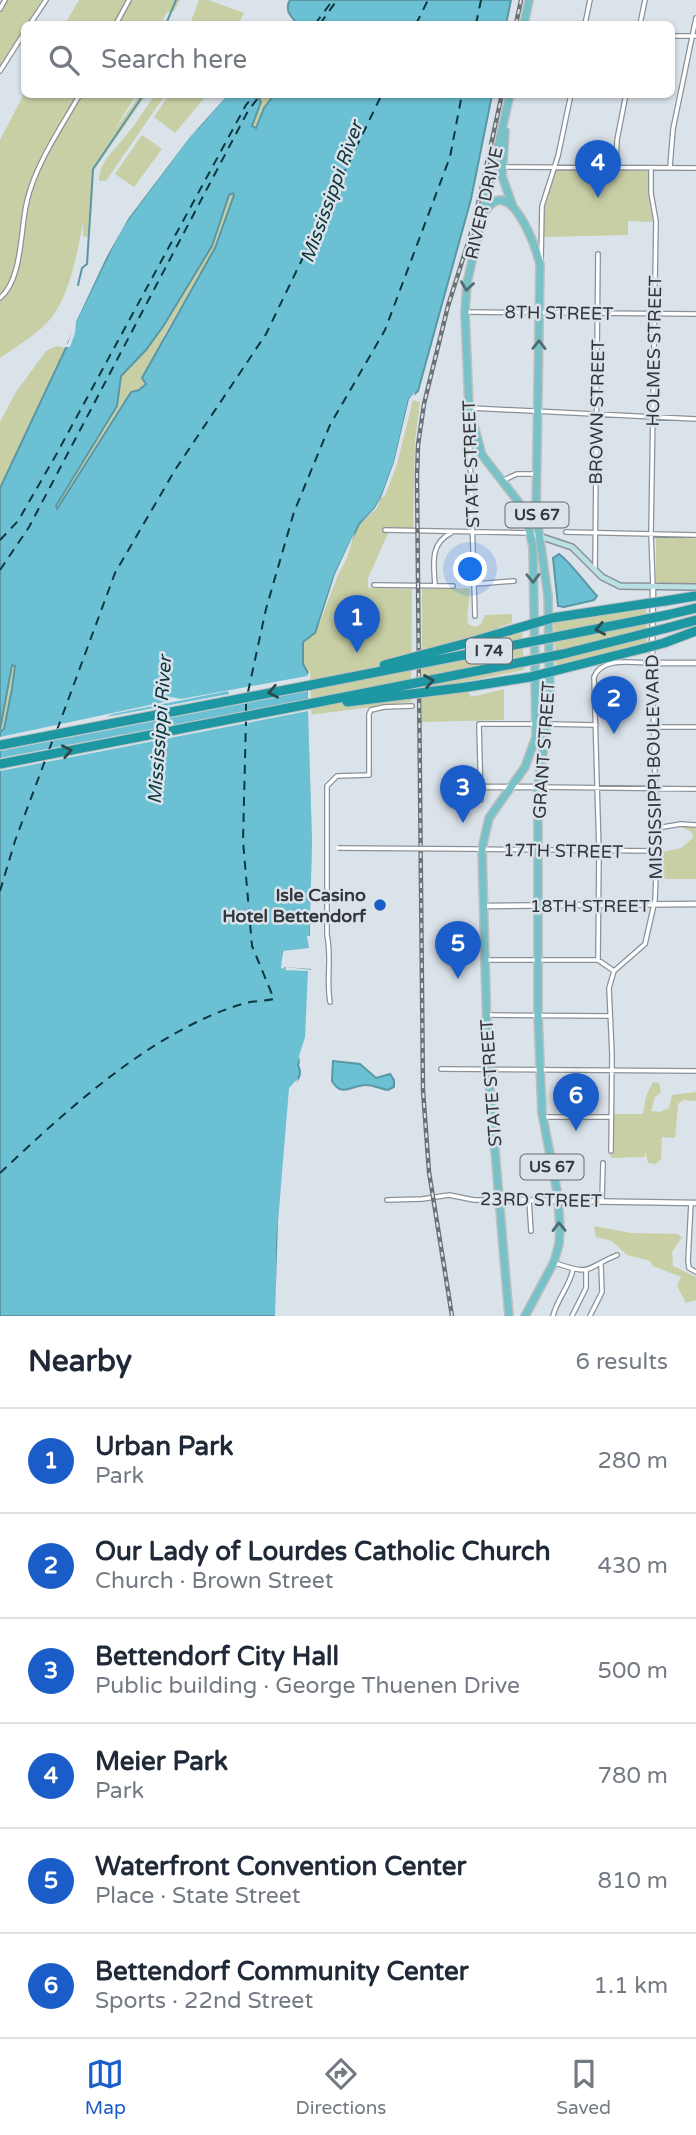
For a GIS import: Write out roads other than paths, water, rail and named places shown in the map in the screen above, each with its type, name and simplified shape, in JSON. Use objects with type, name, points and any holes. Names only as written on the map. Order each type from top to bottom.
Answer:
[{"type":"highway","points":[[311,685],[548,620],[696,596]]},
{"type":"highway","name":"I 74","points":[[0,745],[696,608]]},
{"type":"highway","name":"I 74","points":[[0,764],[563,654],[696,620]]},
{"type":"highway","points":[[314,703],[348,702],[535,676],[664,643],[696,631]]},
{"type":"main road","points":[[525,21],[529,0]]},
{"type":"main road","name":"RIVER DRIVE","points":[[465,312],[467,284],[497,167],[509,98]]},
{"type":"main road","name":"US 67","points":[[497,167],[513,208],[533,239],[540,265],[540,279]]},
{"type":"main road","points":[[484,212],[492,202],[499,200],[508,202],[513,208]]},
{"type":"main road","name":"GRANT STREET","points":[[536,724],[534,534],[540,279]]},
{"type":"main road","name":"STATE STREET","points":[[465,312],[469,408]]},
{"type":"main road","name":"US 67","points":[[469,408],[481,455],[520,504],[534,534]]},
{"type":"main road","points":[[534,534],[572,547],[586,558],[595,571],[621,586],[696,587]]},
{"type":"main road","name":"GRANT STREET","points":[[525,1315],[554,1262],[559,1244],[559,1200],[542,1117],[539,1068],[538,787],[547,724],[549,671],[545,576],[534,534]]},
{"type":"main road","name":"US 67","points":[[482,849],[489,818],[525,767],[531,753],[536,724]]},
{"type":"main road","name":"STATE STREET","points":[[482,849],[488,1068],[510,1314]]},
{"type":"street","points":[[0,9],[5,0]]},
{"type":"street","points":[[32,21],[46,0]]},
{"type":"street","points":[[118,21],[129,0]]},
{"type":"street","points":[[586,21],[590,0]]},
{"type":"street","points":[[641,21],[645,0]]},
{"type":"street","points":[[670,168],[673,129],[696,18]]},
{"type":"street","points":[[675,36],[694,36]]},
{"type":"street","points":[[0,71],[21,38]]},
{"type":"street","points":[[0,299],[9,289],[15,274],[31,187],[78,98]]},
{"type":"street","name":"GRANT STREET","points":[[540,279],[542,206],[570,98]]},
{"type":"street","points":[[616,168],[617,140],[625,98]]},
{"type":"street","points":[[497,167],[696,168]]},
{"type":"street","name":"HOLMES STREET","points":[[651,168],[651,193],[656,221],[651,534]]},
{"type":"street","name":"BROWN STREET","points":[[595,571],[598,254]]},
{"type":"street","name":"8TH STREET","points":[[465,312],[696,314]]},
{"type":"street","points":[[469,408],[696,419]]},
{"type":"street","name":"STATE STREET","points":[[469,408],[475,615]]},
{"type":"street","points":[[502,482],[517,474],[537,474]]},
{"type":"street","points":[[385,530],[534,534]]},
{"type":"street","points":[[436,531],[439,542]]},
{"type":"street","points":[[435,586],[433,557],[439,542],[453,532]]},
{"type":"street","points":[[566,532],[696,535]]},
{"type":"street","name":"MISSISSIPPI BOULEVARD","points":[[614,971],[645,944],[654,906],[657,828],[651,534]]},
{"type":"street","points":[[474,584],[514,581]]},
{"type":"street","points":[[374,585],[453,586]]},
{"type":"street","points":[[598,960],[599,852],[594,677],[600,667],[609,664],[696,663]]},
{"type":"street","points":[[330,1002],[327,989],[330,948],[327,935],[327,786],[337,776],[369,775],[371,710],[384,706],[412,706]]},
{"type":"street","points":[[481,800],[479,724],[536,724]]},
{"type":"street","points":[[547,724],[596,725]]},
{"type":"street","points":[[654,727],[696,727]]},
{"type":"street","points":[[481,787],[696,789]]},
{"type":"street","points":[[657,828],[681,824],[696,825]]},
{"type":"street","name":"17TH STREET","points":[[328,849],[657,851]]},
{"type":"street","name":"18TH STREET","points":[[483,906],[696,904]]},
{"type":"street","points":[[485,960],[598,960],[614,971],[609,988],[612,1043],[611,1151]]},
{"type":"street","points":[[486,1015],[609,1016]]},
{"type":"street","points":[[441,1069],[696,1071]]},
{"type":"street","points":[[542,1117],[611,1117]]},
{"type":"street","points":[[602,1201],[603,1163]]},
{"type":"street","name":"23RD STREET","points":[[387,1200],[449,1195],[474,1200],[693,1203]]},
{"type":"street","points":[[529,1200],[531,1231]]},
{"type":"street","points":[[693,1203],[688,1261],[689,1268],[695,1272]]},
{"type":"street","points":[[554,1262],[573,1269],[586,1270],[617,1255]]},
{"type":"street","points":[[590,1316],[602,1292],[601,1264]]},
{"type":"street","points":[[552,1316],[572,1278],[573,1269]]},
{"type":"street","points":[[572,1316],[586,1288],[586,1270]]},
{"type":"water","points":[[290,0],[511,0],[507,21],[295,21],[288,10]]},
{"type":"water","name":"Mississippi River","points":[[224,98],[260,98],[252,126],[256,128],[264,108],[272,98],[491,98],[471,199],[418,391],[409,399],[394,463],[382,495],[375,508],[359,524],[335,574],[315,633],[303,642],[303,664],[308,673],[313,841],[310,948],[305,952],[283,952],[283,968],[310,970],[306,1038],[298,1065],[300,1075],[291,1087],[277,1241],[277,1316],[0,1316],[0,732],[4,729],[15,666],[12,665],[0,730],[0,488],[121,229],[192,133]],"holes":[[[233,193],[215,248],[142,378],[146,384],[131,392],[57,509],[56,506],[117,406],[121,376],[146,350],[164,325],[212,246],[229,195]]]},
{"type":"water","points":[[559,554],[597,596],[594,600],[558,606],[553,558]]},
{"type":"water","points":[[333,1061],[360,1064],[376,1078],[390,1074],[394,1087],[388,1090],[366,1085],[339,1089],[332,1081]]},
{"type":"waterway","points":[[167,21],[176,0]]},
{"type":"waterway","points":[[78,285],[82,268],[87,264],[93,169],[141,98]]},
{"type":"railway","points":[[517,21],[521,0]]},
{"type":"railway","points":[[452,1316],[429,1172],[423,1090],[418,445],[424,404],[448,306],[473,227],[501,98]]},
{"type":"place","name":"Meier Park","points":[[598,198]]},
{"type":"place","name":"Urban Park","points":[[357,653]]},
{"type":"place","name":"Our Lady of Lourdes Catholic Church","points":[[614,734]]},
{"type":"place","name":"Bettendorf City Hall","points":[[463,823]]},
{"type":"place","name":"Isle Casino Hotel Bettendorf","points":[[380,905]]},
{"type":"place","name":"Waterfront Convention Center","points":[[458,979]]},
{"type":"place","name":"Bettendorf Community Center","points":[[576,1131]]}]
